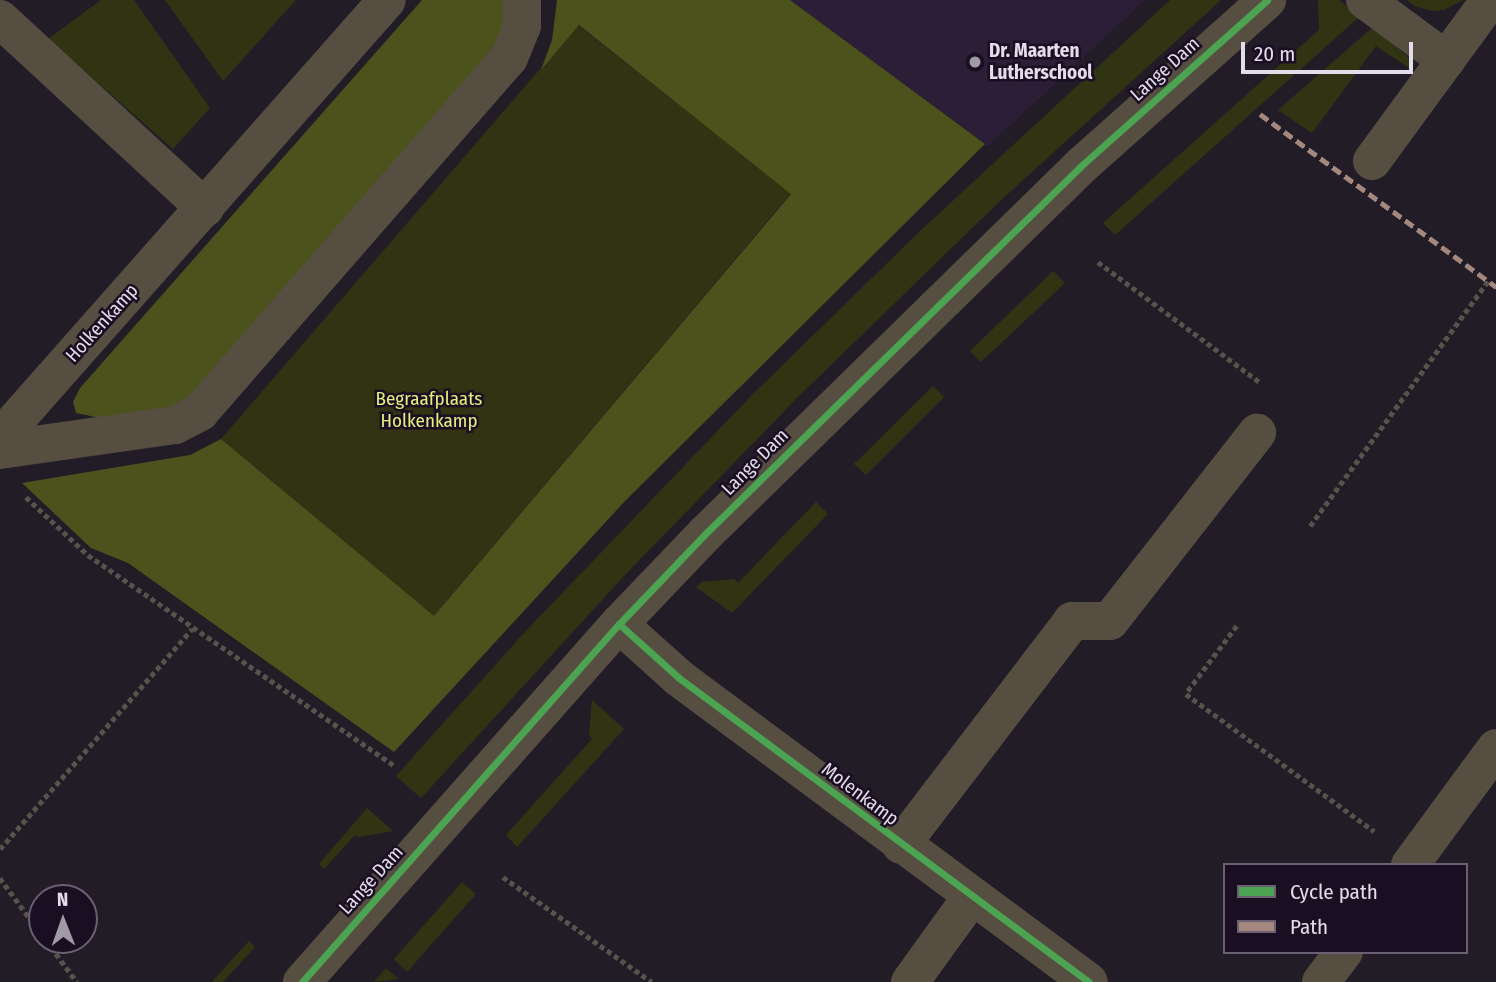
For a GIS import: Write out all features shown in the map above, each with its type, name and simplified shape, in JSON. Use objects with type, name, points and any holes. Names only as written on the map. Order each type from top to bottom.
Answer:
[{"type":"street","name":"Holkenkamp","points":[[0,438],[387,0]]},
{"type":"street","points":[[0,450],[175,425],[200,412],[509,58],[522,26],[522,0]]},
{"type":"street","name":"Lange Dam","points":[[302,982],[620,624],[705,534],[1082,165],[1267,0]]},
{"type":"street","points":[[1365,0],[1446,60]]},
{"type":"street","points":[[1372,161],[1490,0]]},
{"type":"street","points":[[0,19],[205,208]]},
{"type":"street","points":[[901,845],[1072,621],[1111,621],[1256,433]]},
{"type":"street","name":"Molenkamp","points":[[620,624],[680,678],[901,845],[1089,982]]},
{"type":"street","points":[[1412,862],[1496,748]]},
{"type":"street","points":[[910,982],[972,896]]},
{"type":"street","points":[[1321,982],[1342,954]]},
{"type":"path","points":[[1098,262],[1266,387],[1249,409],[1256,433]]},
{"type":"path","points":[[1310,526],[1488,281]]},
{"type":"path","points":[[19,490],[88,555],[395,766]]},
{"type":"path","points":[[1237,626],[1186,694],[1412,862]]},
{"type":"path","points":[[0,849],[192,629]]},
{"type":"path","points":[[503,877],[652,982]]},
{"type":"path","points":[[0,878],[28,916]]},
{"type":"path","points":[[56,954],[77,982]]},
{"type":"shaded area","name":"Dr. Maarten Lutherschool","points":[[790,0],[1145,0],[988,146]]},
{"type":"green space","points":[[101,0],[134,0],[210,108],[173,149],[48,39]]},
{"type":"green space","points":[[165,0],[296,0],[223,81]]},
{"type":"green space","points":[[422,0],[505,0],[505,19],[493,52],[183,405],[105,419],[76,413],[73,402],[80,388]]},
{"type":"green space","points":[[557,0],[790,0],[985,144],[625,501],[394,752],[128,563],[91,548],[22,483],[190,455],[221,439],[434,616],[791,194],[579,25],[541,70],[552,40]]},
{"type":"green space","points":[[1170,0],[1221,0],[1000,201],[797,398],[624,576],[421,798],[396,776],[523,634],[753,394],[918,233]]},
{"type":"green space","points":[[1318,0],[1339,0],[1359,17],[1115,235],[1103,223],[1319,30]]},
{"type":"green space","points":[[1407,0],[1463,0],[1444,10],[1432,11],[1415,6]]},
{"type":"green space","name":"Begraafplaats Holkenkamp","points":[[578,25],[791,193],[433,617],[221,439]]},
{"type":"green space","points":[[1373,27],[1414,62],[1412,70],[1376,46],[1312,133],[1278,110]]},
{"type":"green space","points":[[1053,271],[1065,283],[981,362],[970,351]]},
{"type":"green space","points":[[933,386],[944,397],[866,475],[854,464]]},
{"type":"green space","points":[[816,502],[828,514],[732,613],[696,587],[702,582],[734,579],[738,583]]},
{"type":"green space","points":[[592,700],[624,729],[517,847],[506,835],[592,739],[589,735]]},
{"type":"green space","points":[[367,808],[393,831],[359,837],[355,835],[324,869],[319,864]]},
{"type":"green space","points":[[462,882],[476,894],[407,972],[394,959]]},
{"type":"green space","points":[[249,941],[255,947],[223,982],[212,982]]},
{"type":"green space","points":[[386,968],[399,979],[374,982]]},
{"type":"marked path","points":[[1260,114],[1496,287]]},
{"type":"cycle path","points":[[302,982],[619,624],[705,534],[1082,165],[1267,0]]},
{"type":"cycle path","points":[[619,624],[679,678],[1089,982]]},
{"type":"place","name":"Dr. Maarten Lutherschool","points":[[975,62]]}]
